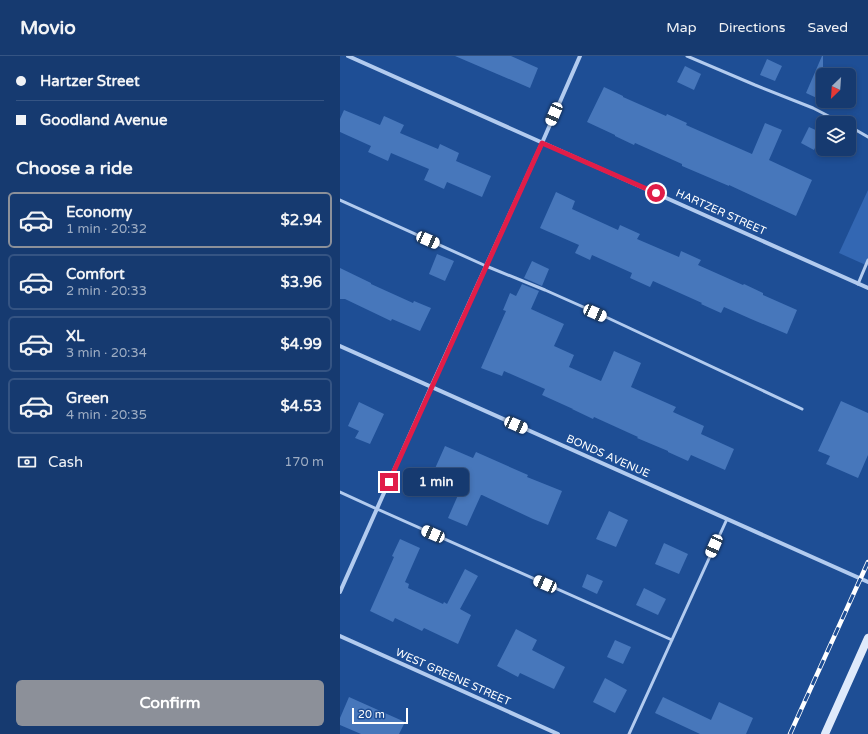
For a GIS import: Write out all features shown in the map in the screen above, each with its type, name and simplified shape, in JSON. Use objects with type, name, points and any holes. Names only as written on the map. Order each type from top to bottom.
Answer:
[{"type":"street","name":"HARTZER STREET","points":[[348,56],[868,288]]},
{"type":"street","points":[[340,592],[580,56]]},
{"type":"street","name":"BONDS AVENUE","points":[[340,346],[868,582]]},
{"type":"street","name":"WEST GREENE STREET","points":[[340,636],[558,734]]},
{"type":"street","points":[[825,734],[868,638]]},
{"type":"lane","points":[[687,56],[814,108],[829,116]]},
{"type":"lane","points":[[856,130],[867,136]]},
{"type":"lane","points":[[340,200],[486,266],[594,312],[802,409]]},
{"type":"lane","points":[[858,284],[868,260]]},
{"type":"lane","points":[[340,492],[672,640]]},
{"type":"lane","points":[[629,734],[727,519]]},
{"type":"shaded area","points":[[868,190],[868,266],[839,253]]},
{"type":"building","points":[[455,56],[511,56],[538,68],[530,88]]},
{"type":"building","points":[[822,56],[823,56],[823,68],[817,68]]},
{"type":"building","points":[[767,59],[782,66],[775,81],[760,75]]},
{"type":"building","points":[[685,66],[701,74],[694,90],[677,82]]},
{"type":"building","points":[[816,70],[816,98],[806,93]]},
{"type":"building","points":[[604,87],[666,116],[667,114],[687,123],[686,125],[752,154],[765,123],[782,130],[769,160],[812,180],[796,216],[729,185],[682,166],[682,164],[635,143],[634,145],[587,122]]},
{"type":"building","points":[[344,110],[380,125],[384,116],[404,125],[400,133],[438,149],[440,144],[459,153],[456,161],[491,176],[482,197],[447,182],[444,189],[424,180],[429,169],[391,153],[388,161],[368,152],[371,146],[340,132],[340,119]]},
{"type":"building","points":[[809,127],[816,130],[816,146],[814,150],[801,143]]},
{"type":"building","points":[[556,192],[575,201],[572,209],[618,230],[620,225],[640,234],[637,239],[679,257],[681,251],[701,260],[698,265],[743,285],[744,284],[763,293],[763,295],[797,310],[787,334],[724,307],[721,313],[653,281],[650,287],[630,278],[632,273],[592,255],[590,260],[575,253],[579,245],[540,228]]},
{"type":"building","points":[[437,254],[454,261],[445,281],[429,274]]},
{"type":"building","points":[[532,261],[549,269],[542,286],[524,278]]},
{"type":"building","points":[[340,268],[413,303],[414,301],[431,308],[420,331],[392,319],[391,321],[345,299],[340,299]]},
{"type":"building","points":[[522,284],[539,291],[531,309],[564,324],[554,346],[574,355],[569,367],[601,381],[614,351],[641,363],[631,387],[676,407],[673,412],[704,426],[701,434],[734,449],[725,470],[691,455],[688,461],[594,417],[593,419],[542,395],[545,389],[504,371],[502,376],[481,368],[506,311],[503,310],[510,293],[516,296]]},
{"type":"building","points":[[841,401],[868,413],[868,455],[858,478],[826,464],[830,456],[818,451]]},
{"type":"building","points":[[359,402],[384,414],[370,444],[355,438],[359,431],[348,426]]},
{"type":"building","points":[[445,446],[473,458],[476,452],[528,475],[527,477],[562,491],[548,525],[482,495],[467,526],[448,518],[462,486],[433,473]]},
{"type":"building","points":[[609,511],[628,520],[616,547],[596,539]]},
{"type":"building","points":[[400,539],[420,548],[405,582],[409,584],[408,588],[443,604],[444,602],[447,604],[465,569],[478,576],[460,609],[471,615],[458,644],[424,628],[422,631],[395,618],[393,622],[370,611],[394,557],[392,556]]},
{"type":"building","points":[[664,543],[688,554],[679,574],[655,564]]},
{"type":"building","points":[[587,574],[603,581],[597,594],[582,587]]},
{"type":"building","points":[[644,588],[666,599],[658,615],[636,605]]},
{"type":"building","points":[[516,629],[537,640],[532,650],[565,667],[554,689],[520,673],[518,677],[497,666]]},
{"type":"building","points":[[615,640],[631,647],[623,664],[607,657]]},
{"type":"building","points":[[605,678],[627,690],[615,713],[593,702]]},
{"type":"building","points":[[349,697],[405,722],[399,734],[361,734],[340,725],[340,718]]},
{"type":"building","points":[[663,697],[711,720],[719,702],[753,718],[746,734],[700,734],[655,713]]},
{"type":"railway","points":[[790,734],[868,562]]},
{"type":"route","points":[[389,482],[542,143],[656,193]]}]
